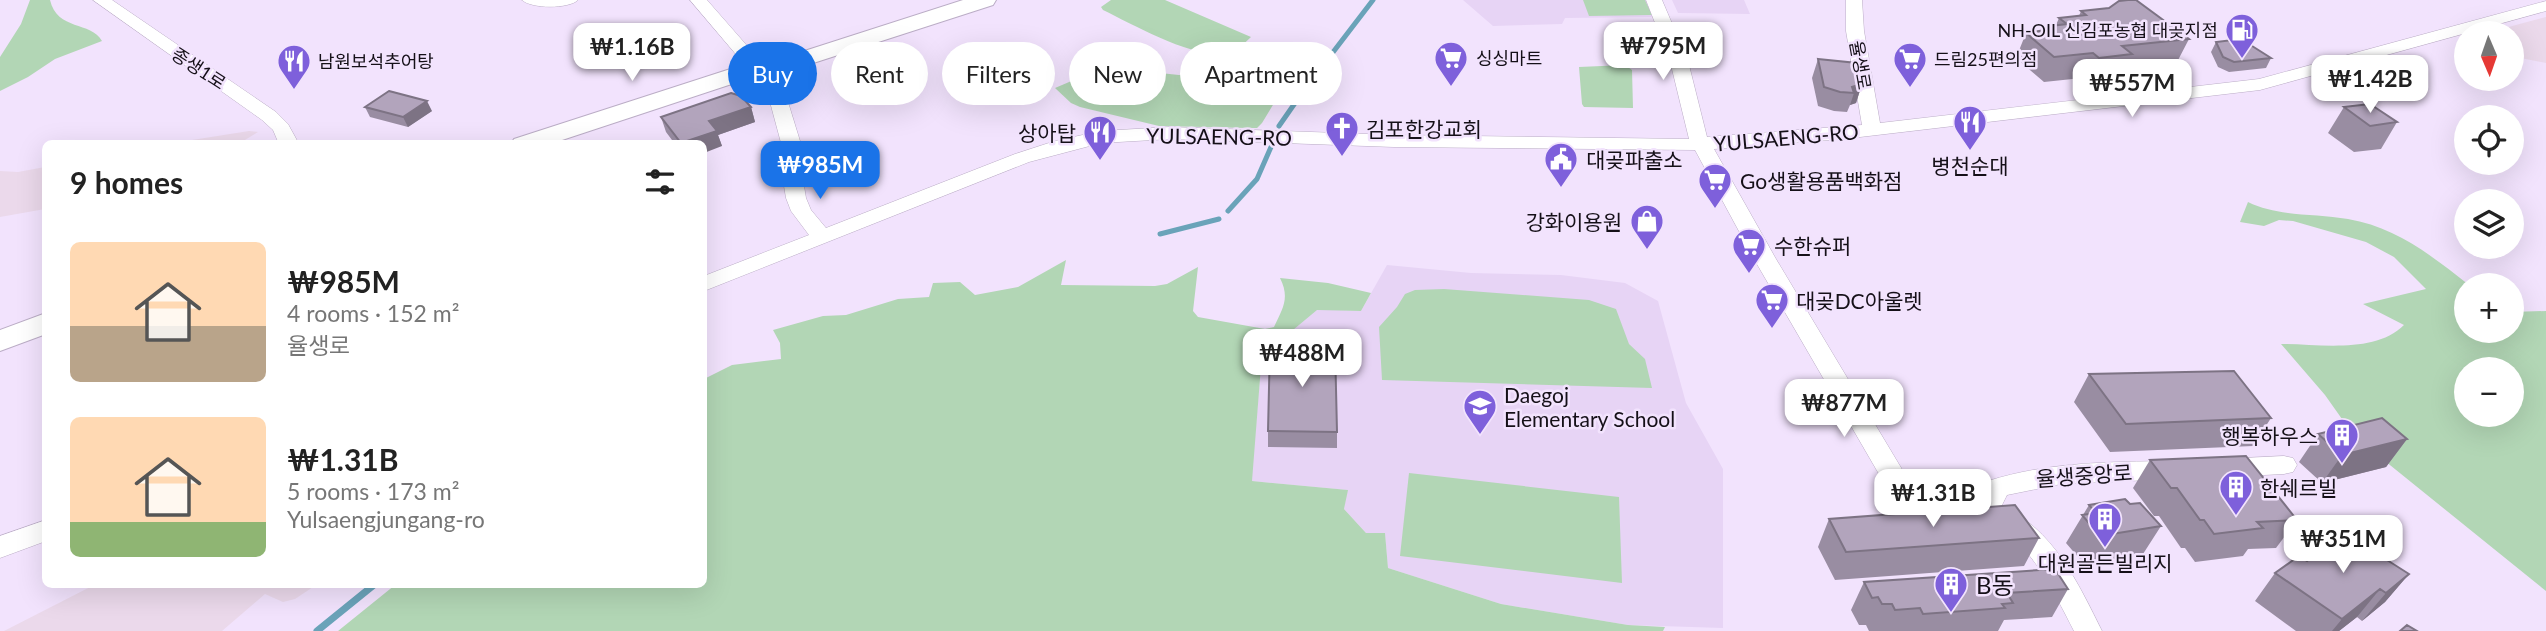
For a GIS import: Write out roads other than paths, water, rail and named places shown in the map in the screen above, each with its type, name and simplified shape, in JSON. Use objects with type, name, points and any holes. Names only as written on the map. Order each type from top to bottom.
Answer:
[{"type":"main road","points":[[817,43],[946,0]]},
{"type":"main road","points":[[817,54],[985,0]]},
{"type":"main road","points":[[535,140],[728,77]]},
{"type":"main road","points":[[0,341],[42,325]]},
{"type":"street","name":"종생1로","points":[[101,0],[269,116],[281,128],[287,140]]},
{"type":"street","points":[[530,0],[570,0]]},
{"type":"street","points":[[698,0],[734,42]]},
{"type":"street","points":[[1654,0],[1679,61],[1695,133],[1765,259],[1910,505],[1985,512],[2020,531],[2041,553],[2088,631]]},
{"type":"street","name":"율생로","points":[[1854,0],[1855,31],[1872,129]]},
{"type":"street","name":"YULSAENG-RO","points":[[707,283],[1022,158],[1062,145],[1101,138],[1170,132],[1394,141],[1702,145],[1872,129],[2260,84],[2546,6]]},
{"type":"street","points":[[780,105],[794,155],[792,174],[801,211],[822,238]]},
{"type":"street","name":"율생중앙로","points":[[1985,512],[1997,488],[2025,479],[2085,473],[2284,465]]},
{"type":"street","points":[[0,547],[42,531]]},
{"type":"waterway","points":[[1341,42],[1373,0]]},
{"type":"waterway","points":[[1279,126],[1294,105]]},
{"type":"waterway","points":[[1228,211],[1257,179],[1271,147]]},
{"type":"waterway","points":[[1160,234],[1219,219]]},
{"type":"waterway","points":[[317,631],[370,588]]},
{"type":"place","name":"NH-OIL 신김포농협 대곶지점","points":[[2242,60]]},
{"type":"place","name":"싱싱마트","points":[[1451,88]]},
{"type":"place","name":"드림25편의점","points":[[1910,89]]},
{"type":"place","name":"남원보석추어탕","points":[[294,91]]},
{"type":"place","name":"병천순대","points":[[1970,152]]},
{"type":"place","name":"김포한강교회","points":[[1342,158]]},
{"type":"place","name":"상아탑","points":[[1100,162]]},
{"type":"place","name":"대곶파출소","points":[[1561,189]]},
{"type":"place","name":"Go생활용품백화점","points":[[1715,210]]},
{"type":"place","name":"강화이용원","points":[[1647,251]]},
{"type":"place","name":"수한슈퍼","points":[[1749,275]]},
{"type":"place","name":"대곶DC아울렛","points":[[1772,330]]},
{"type":"place","name":"Daegoj Elementary School","points":[[1480,436]]},
{"type":"place","name":"행복하우스","points":[[2342,465]]},
{"type":"place","name":"한쉐르빌","points":[[2236,517]]},
{"type":"place","name":"대원골든빌리지","points":[[2105,549]]},
{"type":"place","name":"B동","points":[[1951,614]]}]
